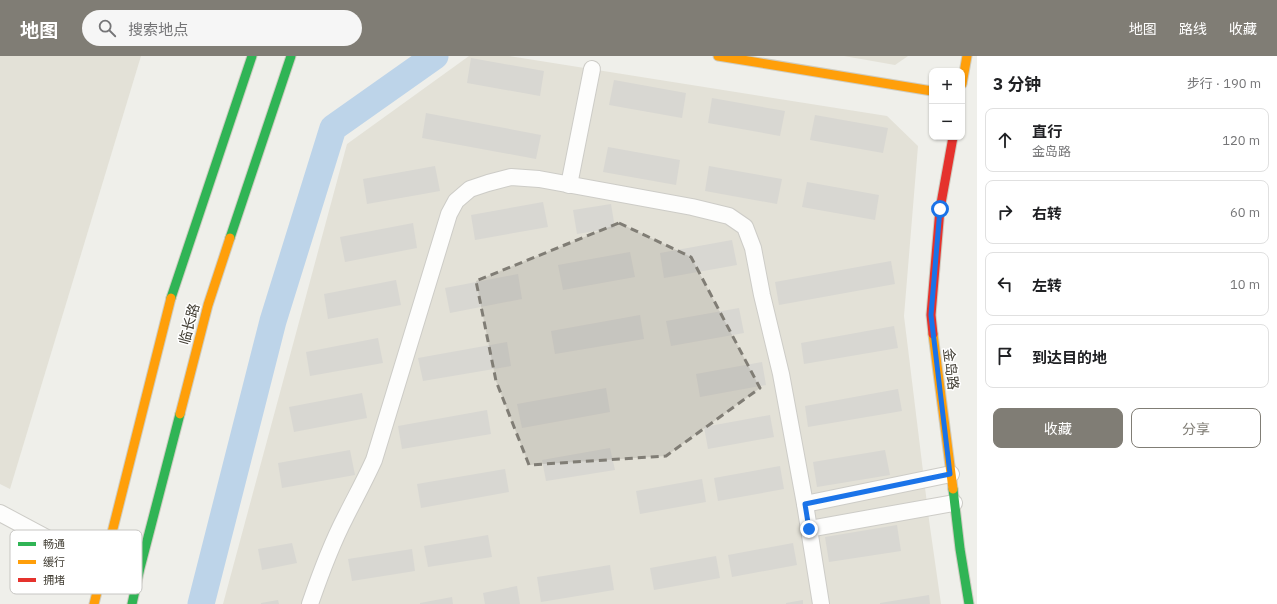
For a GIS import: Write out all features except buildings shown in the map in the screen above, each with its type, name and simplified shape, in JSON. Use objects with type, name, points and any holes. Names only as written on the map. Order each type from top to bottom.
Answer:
[{"type":"main road","name":"临长路","points":[[112,530],[168,307],[252,56]]},
{"type":"main road","name":"临长路","points":[[142,560],[208,305],[291,56]]},
{"type":"main road","points":[[718,56],[929,91]]},
{"type":"main road","points":[[965,68],[967,56]]},
{"type":"main road","name":"金岛路","points":[[952,140],[940,209],[931,315],[950,474],[968,604]]},
{"type":"main road","name":"临长路","points":[[94,604],[96,594]]},
{"type":"main road","name":"临长路","points":[[132,604],[134,594]]},
{"type":"street","points":[[569,185],[592,69]]},
{"type":"street","points":[[310,604],[319,578],[342,525],[374,460],[449,214],[456,201],[470,189],[488,182],[511,177],[539,179],[692,207],[729,216],[745,227],[753,248],[762,295],[781,374],[805,504],[821,604]]},
{"type":"street","points":[[805,504],[950,474]]},
{"type":"street","points":[[809,529],[954,503]]},
{"type":"street","points":[[0,513],[32,530]]},
{"type":"highlighted area","points":[[619,223],[691,257],[760,388],[666,456],[529,465],[496,381],[476,281]]},
{"type":"shaded area","points":[[0,56],[141,56],[10,489],[0,484]]},
{"type":"shaded area","points":[[469,56],[509,56],[887,116],[918,146],[904,316],[941,604],[223,604],[347,144]]},
{"type":"shaded area","points":[[844,56],[908,56],[895,65]]},
{"type":"waterway","points":[[201,604],[273,321],[333,128],[435,56]]},
{"type":"traffic: fast","points":[[171,298],[252,56]]},
{"type":"traffic: fast","points":[[230,238],[291,56]]},
{"type":"traffic: fast","points":[[142,560],[180,414]]},
{"type":"traffic: fast","points":[[953,489],[960,549],[969,604]]},
{"type":"traffic: fast","points":[[132,604],[134,594]]},
{"type":"traffic: slow","points":[[718,56],[929,91]]},
{"type":"traffic: slow","points":[[965,68],[967,56]]},
{"type":"traffic: slow","points":[[180,414],[208,305],[230,238]]},
{"type":"traffic: slow","points":[[113,530],[171,298]]},
{"type":"traffic: slow","points":[[933,334],[953,489]]},
{"type":"traffic: slow","points":[[94,604],[97,594]]},
{"type":"traffic: jam","points":[[933,334],[931,315],[940,209],[952,140]]},
{"type":"route","points":[[809,529],[805,504],[950,474],[931,315],[940,209]]}]
